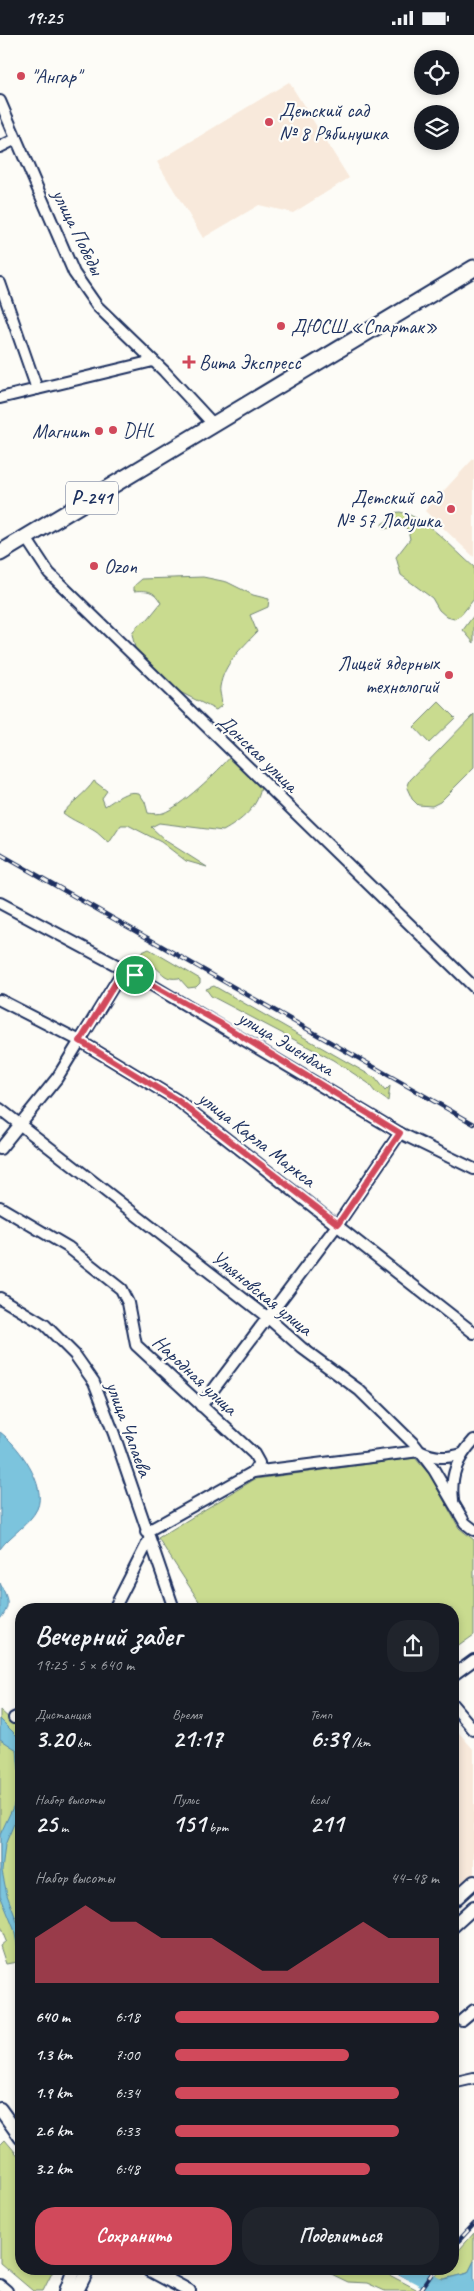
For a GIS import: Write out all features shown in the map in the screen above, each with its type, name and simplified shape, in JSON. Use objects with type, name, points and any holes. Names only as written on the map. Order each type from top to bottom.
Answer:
[{"type":"highway","name":"Р-241","points":[[0,553],[474,268]]},
{"type":"main road","points":[[459,1896],[474,1882]]},
{"type":"main road","points":[[459,1921],[474,1907]]},
{"type":"main road","points":[[0,2109],[15,2130]]},
{"type":"main road","points":[[66,2291],[72,2275]]},
{"type":"main road","points":[[77,2291],[85,2275]]},
{"type":"main road","points":[[159,2275],[189,2291]]},
{"type":"street","name":"улица Победы","points":[[0,101],[74,273],[97,306],[214,425]]},
{"type":"street","points":[[0,147],[16,139]]},
{"type":"street","points":[[0,283],[37,389]]},
{"type":"street","points":[[0,398],[153,361]]},
{"type":"street","name":"Донская улица","points":[[26,538],[49,573],[474,987]]},
{"type":"street","name":"улица Эшенбаха","points":[[0,903],[220,1023],[400,1133],[474,1169]]},
{"type":"street","points":[[0,1149],[57,1079],[124,969]]},
{"type":"street","name":"улица Карла Маркса","points":[[0,1000],[80,1041],[177,1100],[338,1224],[474,1333]]},
{"type":"street","name":"Ульяновская улица","points":[[0,1109],[267,1317],[302,1348],[359,1390],[419,1451],[434,1470],[465,1523],[474,1530]]},
{"type":"street","points":[[201,1406],[338,1224],[400,1133]]},
{"type":"street","name":"Народная улица","points":[[0,1207],[68,1247],[121,1289],[128,1303],[136,1345],[254,1454],[258,1463],[253,1472]]},
{"type":"street","name":"улица Чапаева","points":[[0,1297],[45,1325],[75,1355],[94,1382],[114,1434],[172,1603]]},
{"type":"street","points":[[453,1504],[451,1484],[455,1467],[462,1454],[474,1440]]},
{"type":"street","points":[[117,1603],[148,1536],[253,1472],[419,1451],[433,1457],[447,1459],[462,1454]]},
{"type":"street","points":[[459,1671],[474,1660]]},
{"type":"street","points":[[459,1712],[474,1730]]},
{"type":"street","points":[[462,2020],[474,2010]]},
{"type":"street","points":[[459,2081],[474,2078]]},
{"type":"street","points":[[0,2285],[7,2291]]},
{"type":"shaded area","name":"Детский сад № 8 Рябинушка","points":[[289,82],[349,178],[293,213],[259,205],[203,238],[157,162]]},
{"type":"shaded area","name":"Детский сад № 57 Ладушка","points":[[474,458],[474,557],[425,511]]},
{"type":"shaded area","points":[[459,1733],[474,1750],[474,1877],[459,1889]]},
{"type":"green space","points":[[400,512],[420,520],[430,527],[474,567],[474,599],[461,615],[454,619],[447,617],[439,610],[432,598],[401,575],[396,557],[410,539],[408,530],[403,525],[383,529],[382,524],[388,520],[391,513]]},
{"type":"green space","points":[[203,577],[227,582],[253,595],[269,599],[268,607],[250,615],[257,632],[234,657],[225,671],[220,687],[221,706],[216,710],[180,692],[135,648],[132,634],[138,625],[148,619],[161,603],[153,593],[134,591],[134,586],[142,579]]},
{"type":"green space","points":[[474,615],[474,643],[463,630]]},
{"type":"green space","points":[[439,702],[455,718],[429,743],[414,727]]},
{"type":"green space","points":[[474,714],[474,768],[440,802],[432,806],[418,805],[412,799],[407,788],[410,780]]},
{"type":"green space","points":[[230,757],[261,785],[257,800],[248,813],[223,831],[159,823],[151,827],[166,841],[207,867],[186,861],[161,842],[128,825],[121,825],[109,843],[95,831],[63,813],[94,781],[107,791],[102,798],[105,806],[125,794],[134,792],[139,793],[145,802],[148,813],[163,813],[189,797],[218,771]]},
{"type":"green space","points":[[149,949],[200,979],[200,983],[196,987],[188,988],[179,978],[165,976],[140,956],[140,953]]},
{"type":"green space","points":[[214,986],[375,1078],[385,1091],[390,1086],[388,1101],[375,1092],[368,1083],[333,1060],[211,996],[206,989]]},
{"type":"green space","points":[[415,1458],[430,1475],[459,1528],[474,1540],[474,1635],[459,1646],[459,1603],[200,1603],[158,1538],[255,1479]]},
{"type":"green space","points":[[0,1710],[15,1724],[15,1962],[6,1964],[0,1946],[6,1941],[0,1926]]},
{"type":"green space","points":[[5,2140],[15,2152],[15,2275],[51,2275],[43,2291],[33,2291],[0,2263],[0,2145]]},
{"type":"green space","points":[[474,2233],[474,2261],[468,2273],[444,2279],[432,2279],[436,2275],[459,2275],[459,2250]]},
{"type":"green space","points":[[333,2275],[389,2275],[417,2291],[385,2291],[367,2283],[348,2282]]},
{"type":"water","points":[[0,1432],[23,1456],[35,1478],[39,1500],[34,1514],[0,1549]]},
{"type":"water","points":[[0,1583],[5,1593],[7,1605],[0,1619]]},
{"type":"water","points":[[0,1719],[15,1734],[15,1749],[0,1739]]},
{"type":"water","points":[[15,1800],[15,1821],[5,1845],[2,1871],[7,1895],[15,1916],[15,1934],[0,1895],[0,1835]]},
{"type":"water","points":[[474,2261],[474,2291],[430,2291],[427,2287],[432,2279],[444,2279],[468,2273]]},
{"type":"water","points":[[401,2275],[419,2275],[419,2276],[408,2279]]},
{"type":"waterway","points":[[417,2275],[445,2290],[474,2289]]},
{"type":"railway","points":[[0,854],[474,1124]]},
{"type":"railway","points":[[459,2240],[474,2224]]},
{"type":"railway","points":[[420,2291],[431,2275]]},
{"type":"place","name":"\"Ангар\"","points":[[21,76]]},
{"type":"place","name":"Детский сад № 8 Рябинушка","points":[[269,122]]},
{"type":"place","name":"ДЮСШ «Спартак»","points":[[281,326]]},
{"type":"place","name":"Вита Экспресс","points":[[189,362]]},
{"type":"place","name":"DHL","points":[[113,430]]},
{"type":"place","name":"Магнит","points":[[99,431]]},
{"type":"place","name":"Детский сад № 57 Ладушка","points":[[451,509]]},
{"type":"place","name":"Ozon","points":[[94,566]]},
{"type":"place","name":"Лицей ядерных технологий","points":[[449,675]]},
{"type":"route","points":[[124,969],[135,975],[220,1023],[400,1133],[338,1224],[177,1100],[80,1041],[124,969]]}]
